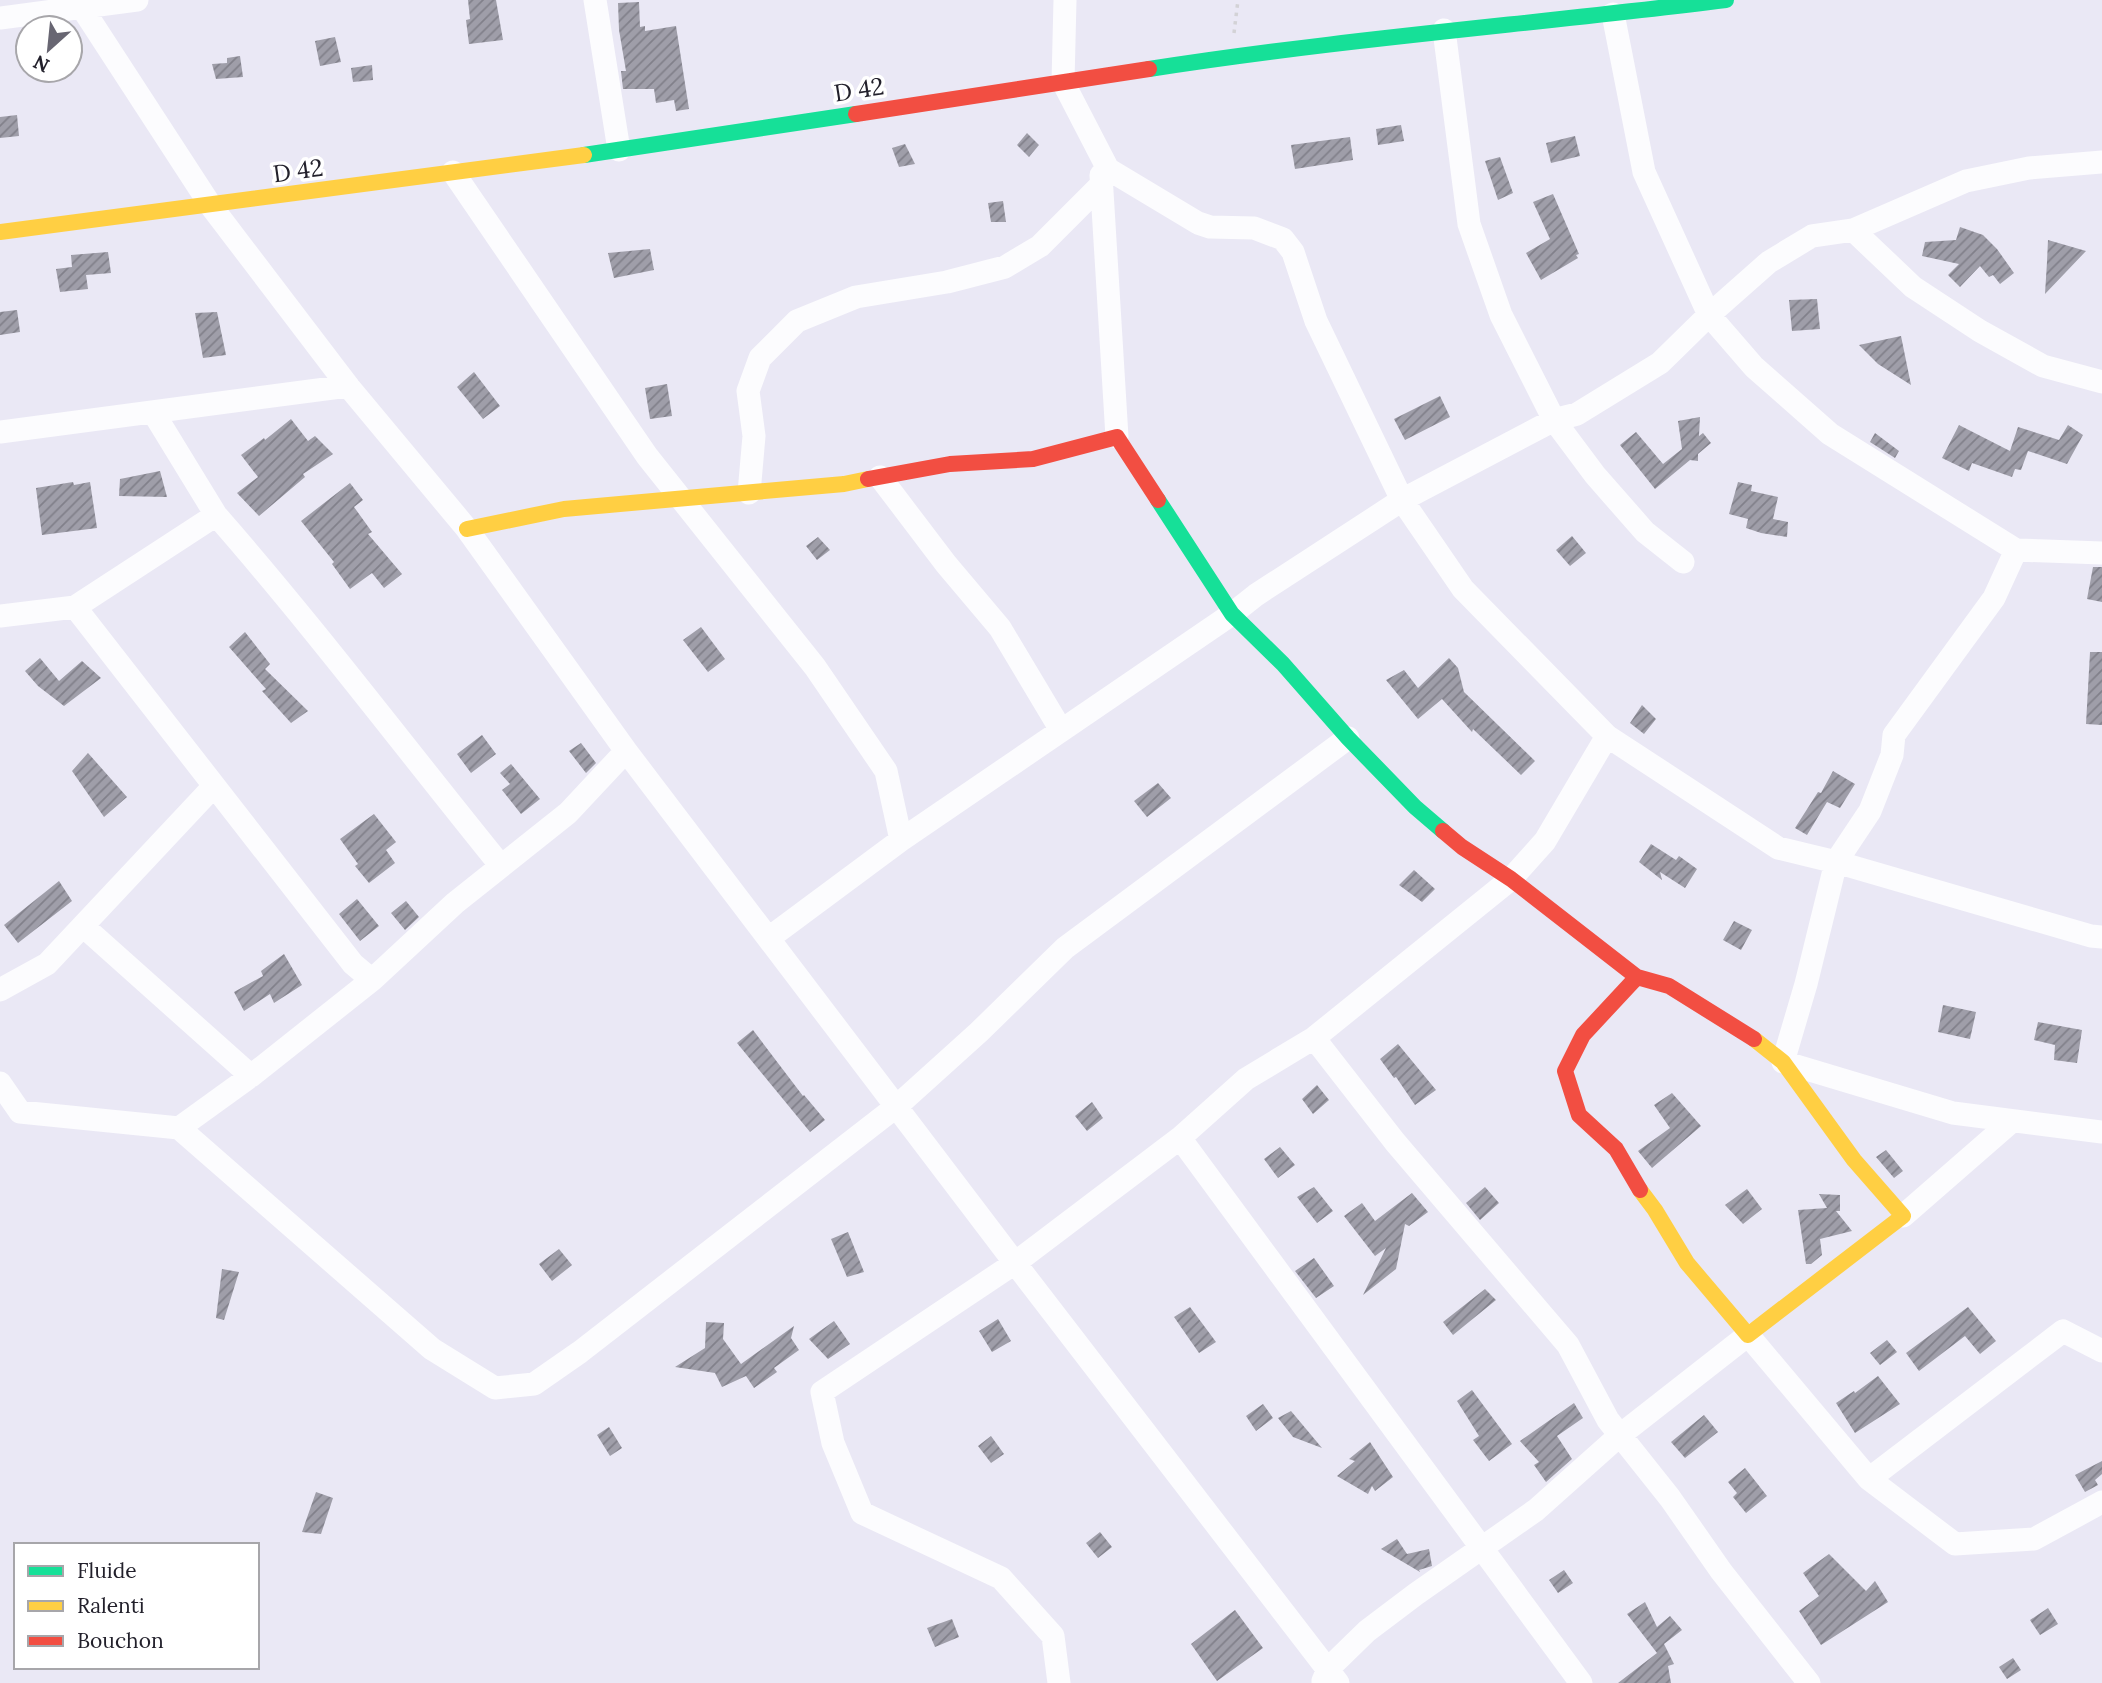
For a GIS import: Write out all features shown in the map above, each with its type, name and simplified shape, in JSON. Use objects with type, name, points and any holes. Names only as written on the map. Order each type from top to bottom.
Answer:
[{"type":"street","points":[[0,18],[80,4],[137,0]]},
{"type":"street","points":[[595,0],[620,150]]},
{"type":"street","points":[[1065,0],[1063,82],[1108,169],[1198,223],[1210,227],[1254,228],[1283,239],[1293,252],[1316,321],[1402,500],[1463,589],[1607,736],[1777,848],[2102,937]]},
{"type":"street","name":"D 42","points":[[0,232],[620,150],[1231,56],[1726,0]]},
{"type":"street","points":[[80,4],[211,206],[348,386],[467,529],[626,751],[1329,1678],[1367,1631],[1536,1510],[1619,1436],[1903,1216],[2012,1121]]},
{"type":"street","points":[[1613,14],[1644,172],[1709,315],[1755,367],[1830,434],[2016,550],[2102,553]]},
{"type":"street","points":[[1444,30],[1469,224],[1501,314],[1555,420],[1595,475],[1644,532],[1683,562]]},
{"type":"street","points":[[1100,155],[1117,437],[1232,614],[1283,664],[1348,738],[1415,807],[1462,847],[1511,879],[1637,977],[1669,986],[1755,1039],[1783,1062],[1854,1160],[1903,1216]]},
{"type":"street","points":[[769,938],[901,840],[1256,595],[1402,500],[1555,420],[1577,414],[1660,363],[1769,262],[1812,236],[1853,230],[1966,181],[2029,168],[2102,162]]},
{"type":"street","points":[[453,172],[646,456],[815,667],[886,771],[901,840]]},
{"type":"street","points":[[749,493],[754,436],[748,391],[760,358],[797,321],[856,297],[947,282],[1005,267],[1040,246],[1102,184]]},
{"type":"street","points":[[1853,230],[1913,287],[1980,331],[2043,366],[2102,382]]},
{"type":"street","points":[[0,432],[348,386]]},
{"type":"street","points":[[153,412],[216,514],[284,593],[501,866]]},
{"type":"street","points":[[467,529],[564,509],[844,484],[950,464],[1033,459],[1117,437]]},
{"type":"street","points":[[880,477],[946,564],[1000,628],[1061,730]]},
{"type":"street","points":[[0,616],[75,607],[216,514]]},
{"type":"street","points":[[1783,1062],[1806,984],[1836,862],[1870,811],[1892,755],[1894,735],[1994,598],[2016,550]]},
{"type":"street","points":[[75,607],[353,964],[372,980]]},
{"type":"street","points":[[1059,1683],[1053,1636],[1001,1578],[862,1513],[833,1443],[822,1392],[1014,1263],[1180,1138],[1246,1079],[1314,1038],[1511,879],[1545,841],[1607,736]]},
{"type":"street","points":[[0,1083],[20,1112],[180,1128],[432,1349],[495,1388],[534,1384],[897,1106],[979,1032],[1065,948],[1348,738]]},
{"type":"street","points":[[180,1128],[251,1076],[372,980],[455,903],[568,813],[626,751]]},
{"type":"street","points":[[0,990],[47,964],[214,786]]},
{"type":"street","points":[[83,926],[251,1076]]},
{"type":"street","points":[[1637,977],[1583,1034],[1565,1071],[1579,1115],[1616,1149],[1631,1178],[1656,1210],[1687,1263],[1869,1479],[1955,1544],[2034,1539],[2102,1502]]},
{"type":"street","points":[[1314,1038],[1395,1142],[1568,1345],[1619,1436],[1670,1498],[1721,1571],[1809,1683]]},
{"type":"street","points":[[1783,1062],[1953,1113],[2102,1132]]},
{"type":"street","points":[[1180,1138],[1581,1683]]},
{"type":"street","points":[[1869,1479],[2063,1331],[2102,1351]]},
{"type":"path","points":[[1231,56],[1238,0]]},
{"type":"building","points":[[468,0],[496,0],[503,40],[469,44],[466,20],[470,19]]},
{"type":"building","points":[[639,2],[640,27],[645,26],[645,31],[676,26],[689,109],[676,111],[674,100],[656,103],[654,89],[623,89],[621,71],[626,71],[619,30],[618,3]]},
{"type":"building","points":[[335,37],[341,62],[320,66],[315,41]]},
{"type":"building","points":[[240,56],[243,77],[216,79],[212,64],[227,63],[227,58]]},
{"type":"building","points":[[372,65],[373,80],[353,82],[351,68]]},
{"type":"building","points":[[17,115],[19,136],[0,138],[0,117]]},
{"type":"building","points":[[1401,125],[1404,141],[1378,145],[1376,129]]},
{"type":"building","points":[[1027,133],[1039,145],[1029,157],[1017,145]]},
{"type":"building","points":[[1575,136],[1580,156],[1551,163],[1546,143]]},
{"type":"building","points":[[1350,137],[1353,160],[1295,169],[1291,145]]},
{"type":"building","points":[[905,144],[915,164],[899,167],[892,148]]},
{"type":"building","points":[[1500,157],[1513,193],[1498,200],[1485,161]]},
{"type":"building","points":[[1553,194],[1579,254],[1576,255],[1578,258],[1541,280],[1526,253],[1550,239],[1533,202]]},
{"type":"building","points":[[1003,201],[1006,222],[991,222],[988,203]]},
{"type":"building","points":[[1960,227],[1983,235],[2014,273],[2000,284],[1993,275],[1989,277],[1980,266],[1960,287],[1948,275],[1959,264],[1922,256],[1925,242],[1956,240]]},
{"type":"building","points":[[2048,240],[2086,251],[2045,294],[2047,262]]},
{"type":"building","points":[[650,249],[654,270],[614,278],[608,253]]},
{"type":"building","points":[[108,252],[111,273],[86,275],[88,289],[60,292],[56,269],[72,267],[71,255]]},
{"type":"building","points":[[1817,299],[1820,329],[1792,331],[1789,300]]},
{"type":"building","points":[[17,310],[20,332],[0,335],[0,312]]},
{"type":"building","points":[[217,312],[226,355],[203,358],[195,313]]},
{"type":"building","points":[[1901,336],[1911,385],[1878,364],[1859,345]]},
{"type":"building","points":[[474,372],[500,406],[483,419],[457,387]]},
{"type":"building","points":[[667,384],[672,416],[650,419],[645,388]]},
{"type":"building","points":[[1440,396],[1450,417],[1405,440],[1394,419]]},
{"type":"building","points":[[1700,417],[1699,436],[1703,433],[1711,443],[1698,454],[1698,461],[1690,460],[1655,489],[1620,445],[1636,432],[1663,464],[1682,449],[1678,421]]},
{"type":"building","points":[[291,419],[308,441],[315,436],[333,454],[303,474],[305,477],[259,516],[237,493],[258,477],[241,455]]},
{"type":"building","points":[[1959,425],[2010,451],[2018,427],[2059,440],[2068,425],[2083,435],[2067,464],[2028,451],[2021,470],[2015,469],[2012,477],[1972,463],[1969,471],[1942,458]]},
{"type":"building","points":[[1875,433],[1899,451],[1895,458],[1870,442]]},
{"type":"building","points":[[160,471],[167,497],[119,496],[120,479]]},
{"type":"building","points":[[73,482],[74,485],[90,482],[97,528],[42,535],[36,488]]},
{"type":"building","points":[[1738,482],[1752,485],[1751,491],[1778,497],[1773,519],[1788,522],[1787,537],[1746,528],[1748,519],[1729,514]]},
{"type":"building","points":[[350,483],[363,500],[354,507],[372,532],[368,534],[402,574],[384,588],[372,573],[350,589],[332,564],[334,562],[301,521]]},
{"type":"building","points":[[1572,536],[1586,553],[1570,566],[1556,550]]},
{"type":"building","points":[[818,537],[830,550],[817,560],[806,546]]},
{"type":"building","points":[[2093,567],[2102,567],[2102,602],[2087,599]]},
{"type":"building","points":[[701,627],[725,659],[708,672],[683,640]]},
{"type":"building","points":[[245,632],[270,664],[265,669],[308,711],[291,723],[262,691],[266,689],[229,647]]},
{"type":"building","points":[[2090,652],[2102,652],[2102,725],[2086,724]]},
{"type":"building","points":[[40,658],[59,681],[82,661],[101,678],[64,706],[38,686],[25,671]]},
{"type":"building","points":[[1449,658],[1458,668],[1464,692],[1535,761],[1521,775],[1473,729],[1472,732],[1442,699],[1418,719],[1386,680],[1404,670],[1418,688]]},
{"type":"building","points":[[1642,705],[1656,719],[1644,734],[1630,723]]},
{"type":"building","points":[[482,735],[496,754],[471,773],[457,754]]},
{"type":"building","points":[[581,743],[596,763],[586,773],[569,751]]},
{"type":"building","points":[[88,753],[127,797],[104,817],[72,771]]},
{"type":"building","points":[[511,764],[540,799],[521,814],[502,790],[510,784],[500,773]]},
{"type":"building","points":[[1833,771],[1855,784],[1840,808],[1827,802],[1807,835],[1795,828],[1818,792],[1821,793]]},
{"type":"building","points":[[1158,783],[1171,798],[1147,817],[1134,801]]},
{"type":"building","points":[[374,814],[396,842],[386,850],[395,863],[369,883],[355,866],[358,864],[340,839]]},
{"type":"building","points":[[1651,844],[1676,860],[1679,856],[1697,869],[1685,888],[1660,872],[1662,880],[1639,862]]},
{"type":"building","points":[[1414,870],[1435,889],[1422,902],[1399,885]]},
{"type":"building","points":[[59,881],[72,901],[18,943],[4,925]]},
{"type":"building","points":[[357,899],[379,926],[360,941],[339,914]]},
{"type":"building","points":[[406,901],[419,917],[405,930],[391,913]]},
{"type":"building","points":[[1734,921],[1752,930],[1741,950],[1723,940]]},
{"type":"building","points":[[284,954],[302,985],[274,1003],[270,994],[244,1011],[234,992],[263,976],[261,971]]},
{"type":"building","points":[[1943,1005],[1976,1012],[1970,1039],[1938,1032]]},
{"type":"building","points":[[2038,1022],[2082,1030],[2077,1063],[2054,1060],[2055,1045],[2034,1040]]},
{"type":"building","points":[[753,1030],[803,1096],[825,1120],[810,1132],[737,1043]]},
{"type":"building","points":[[1398,1044],[1436,1090],[1415,1105],[1380,1059]]},
{"type":"building","points":[[1317,1085],[1329,1100],[1313,1114],[1302,1099]]},
{"type":"building","points":[[1672,1093],[1701,1126],[1652,1168],[1638,1151],[1670,1128],[1654,1105]]},
{"type":"building","points":[[1092,1102],[1103,1118],[1087,1131],[1075,1116]]},
{"type":"building","points":[[1280,1147],[1295,1165],[1278,1178],[1264,1159]]},
{"type":"building","points":[[1886,1150],[1903,1171],[1894,1178],[1876,1157]]},
{"type":"building","points":[[1314,1187],[1333,1211],[1317,1223],[1297,1197]]},
{"type":"building","points":[[1485,1187],[1499,1203],[1480,1220],[1466,1203]]},
{"type":"building","points":[[1747,1189],[1762,1209],[1743,1224],[1725,1205]]},
{"type":"building","points":[[1412,1193],[1428,1212],[1409,1226],[1405,1224],[1396,1269],[1363,1295],[1386,1248],[1375,1256],[1344,1216],[1362,1203],[1375,1221]]},
{"type":"building","points":[[1819,1194],[1840,1195],[1840,1211],[1836,1211],[1852,1231],[1820,1239],[1822,1255],[1811,1264],[1806,1264],[1798,1210],[1827,1208]]},
{"type":"building","points":[[848,1232],[864,1272],[847,1277],[831,1239]]},
{"type":"building","points":[[559,1249],[572,1265],[552,1281],[539,1264]]},
{"type":"building","points":[[1314,1258],[1334,1286],[1316,1298],[1295,1271]]},
{"type":"building","points":[[222,1269],[239,1272],[224,1320],[216,1318]]},
{"type":"building","points":[[1485,1289],[1496,1300],[1453,1335],[1443,1322]]},
{"type":"building","points":[[1190,1307],[1216,1342],[1199,1353],[1174,1317]]},
{"type":"building","points":[[1968,1307],[1996,1341],[1980,1354],[1965,1336],[1919,1371],[1906,1353]]},
{"type":"building","points":[[998,1319],[1011,1341],[992,1352],[979,1331]]},
{"type":"building","points":[[834,1321],[850,1344],[828,1359],[809,1339]]},
{"type":"building","points":[[706,1322],[724,1323],[723,1339],[741,1364],[794,1326],[791,1338],[799,1350],[774,1368],[777,1372],[754,1388],[746,1376],[722,1387],[715,1373],[675,1367],[705,1348]]},
{"type":"building","points":[[1887,1340],[1897,1352],[1880,1365],[1870,1353]]},
{"type":"building","points":[[1878,1376],[1900,1404],[1855,1433],[1836,1403]]},
{"type":"building","points":[[1472,1390],[1512,1444],[1489,1461],[1473,1440],[1479,1436],[1457,1401]]},
{"type":"building","points":[[1574,1403],[1583,1418],[1557,1436],[1572,1459],[1546,1482],[1534,1465],[1539,1462],[1520,1441]]},
{"type":"building","points":[[1263,1404],[1273,1418],[1256,1431],[1246,1416]]},
{"type":"building","points":[[1291,1411],[1322,1448],[1293,1437],[1278,1418]]},
{"type":"building","points":[[1704,1415],[1718,1432],[1685,1458],[1671,1442]]},
{"type":"building","points":[[609,1427],[622,1448],[610,1456],[597,1435]]},
{"type":"building","points":[[991,1436],[1004,1454],[991,1463],[978,1446]]},
{"type":"building","points":[[1370,1442],[1393,1477],[1375,1491],[1372,1486],[1368,1494],[1337,1476],[1355,1461],[1349,1459]]},
{"type":"building","points":[[2102,1461],[2102,1474],[2095,1480],[2098,1485],[2085,1492],[2075,1475]]},
{"type":"building","points":[[1745,1468],[1767,1496],[1746,1513],[1733,1497],[1737,1493],[1728,1482]]},
{"type":"building","points":[[316,1492],[333,1498],[321,1534],[302,1532]]},
{"type":"building","points":[[1100,1532],[1112,1547],[1098,1558],[1086,1543]]},
{"type":"building","points":[[1397,1539],[1407,1554],[1429,1549],[1432,1566],[1419,1570],[1420,1572],[1381,1549]]},
{"type":"building","points":[[1829,1554],[1866,1591],[1875,1581],[1888,1602],[1821,1645],[1799,1611],[1819,1596],[1803,1573]]},
{"type":"building","points":[[1564,1570],[1573,1583],[1558,1593],[1549,1580]]},
{"type":"building","points":[[1645,1602],[1657,1627],[1670,1616],[1682,1630],[1664,1644],[1674,1664],[1668,1666],[1671,1683],[1618,1683],[1657,1653],[1627,1614]]},
{"type":"building","points":[[2048,1608],[2058,1624],[2040,1635],[2030,1620]]},
{"type":"building","points":[[1235,1610],[1263,1648],[1217,1681],[1191,1644]]},
{"type":"building","points":[[952,1619],[959,1637],[935,1647],[927,1628]]},
{"type":"building","points":[[2013,1658],[2021,1670],[2007,1679],[1999,1667]]},
{"type":"traffic: fast","points":[[1149,69],[1293,49],[1726,0]]},
{"type":"traffic: fast","points":[[584,155],[856,114]]},
{"type":"traffic: fast","points":[[1158,500],[1232,614],[1283,664],[1348,738],[1415,807],[1443,831]]},
{"type":"traffic: slow","points":[[0,232],[584,155]]},
{"type":"traffic: slow","points":[[467,529],[564,509],[844,484],[868,479]]},
{"type":"traffic: slow","points":[[1640,1190],[1687,1263],[1748,1335],[1903,1216],[1854,1160],[1783,1062],[1754,1039]]},
{"type":"traffic: jam","points":[[856,114],[1149,69]]},
{"type":"traffic: jam","points":[[868,479],[950,464],[1033,459],[1117,437],[1158,500]]},
{"type":"traffic: jam","points":[[1443,831],[1462,847],[1511,879],[1637,977],[1669,986],[1754,1039]]},
{"type":"traffic: jam","points":[[1637,977],[1583,1035],[1565,1071],[1579,1115],[1616,1149],[1640,1190]]}]
